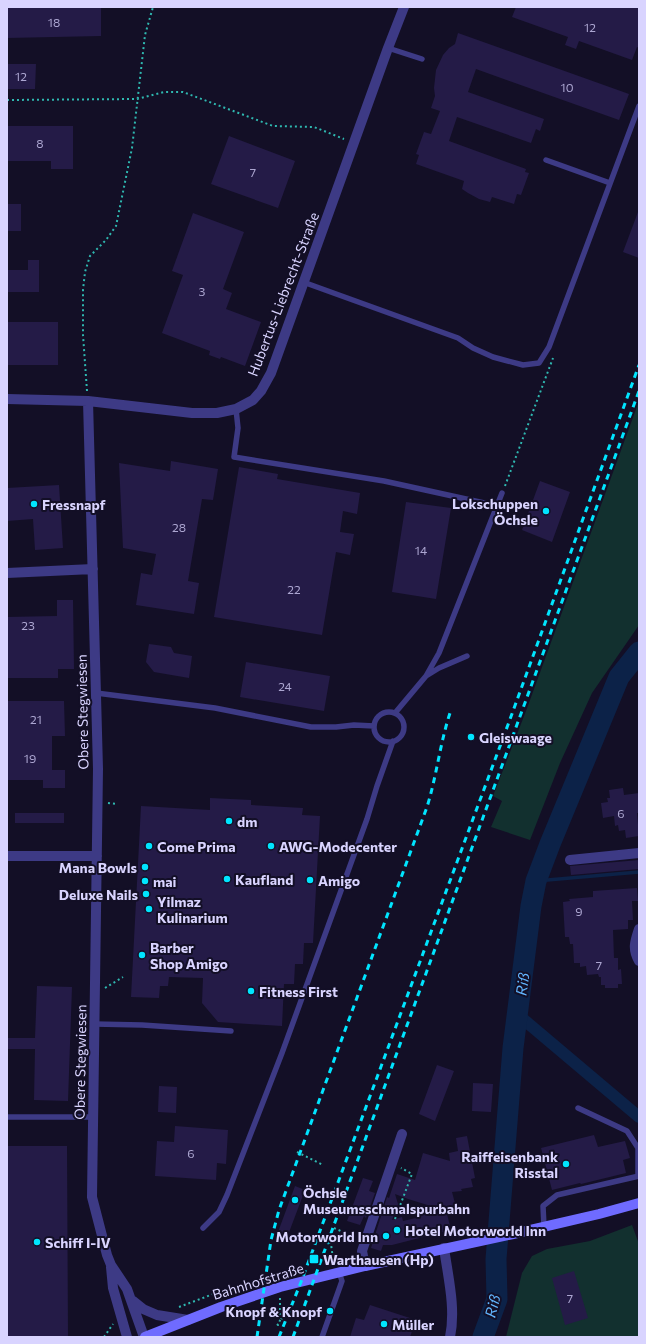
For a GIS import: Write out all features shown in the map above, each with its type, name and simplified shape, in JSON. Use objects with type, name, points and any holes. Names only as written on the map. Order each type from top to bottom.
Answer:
[{"type":"main road","name":"Bahnhofstraße","points":[[145,1337],[264,1292],[340,1276],[365,1266],[544,1227],[639,1203]]},
{"type":"street","name":"Hubertus-Liebrecht-Straße","points":[[7,399],[88,401],[192,413],[217,413],[236,409],[253,400],[261,391],[271,373],[404,7]]},
{"type":"street","name":"Obere Stegwiesen","points":[[88,401],[98,769],[92,1197],[107,1255],[111,1265],[127,1289],[145,1337]]},
{"type":"street","points":[[7,573],[93,569]]},
{"type":"street","points":[[570,860],[639,853]]},
{"type":"street","points":[[7,856],[97,856]]},
{"type":"street","points":[[639,929],[634,945],[639,961]]},
{"type":"street","points":[[365,1266],[362,1251],[402,1134]]},
{"type":"street","points":[[444,1248],[452,1309],[452,1330],[450,1337]]},
{"type":"street","name":"Obere Stegwiesen","points":[[111,1265],[113,1288],[127,1337]]},
{"type":"street","name":"Obere Stegwiesen","points":[[131,1299],[143,1309],[157,1315],[188,1320]]},
{"type":"lane","points":[[388,48],[422,59]]},
{"type":"lane","points":[[304,282],[458,338],[473,348],[493,357],[523,365],[539,363],[549,347],[639,106]]},
{"type":"lane","points":[[546,160],[610,183]]},
{"type":"lane","points":[[236,409],[238,428],[234,457],[384,481],[498,506]]},
{"type":"lane","points":[[395,713],[426,676],[439,653],[502,493]]},
{"type":"lane","points":[[426,676],[439,668],[467,656]]},
{"type":"lane","points":[[96,693],[215,708],[312,726],[336,727],[354,724],[374,726]]},
{"type":"lane","points":[[203,1228],[219,1212],[243,1155],[368,819],[377,786],[393,742],[399,738],[403,732],[404,724],[401,718],[395,713],[388,712],[381,714],[376,719],[374,726],[376,735],[383,741],[393,742]]},
{"type":"lane","points":[[94,1024],[142,1025],[231,1031]]},
{"type":"lane","points":[[544,1227],[543,1206],[557,1195],[639,1176],[638,1148],[627,1131],[578,1108]]},
{"type":"lane","points":[[7,1117],[93,1117]]},
{"type":"lane","points":[[322,1337],[340,1276]]},
{"type":"path","points":[[88,401],[84,335],[83,290],[85,272],[90,256],[106,240],[116,226],[132,148],[145,35],[153,7]]},
{"type":"path","points":[[7,100],[137,99],[164,92],[183,92],[273,126],[314,127],[354,144]]},
{"type":"path","points":[[502,493],[510,471]]},
{"type":"path","points":[[95,994],[123,978]]},
{"type":"path","points":[[297,1152],[323,1165]]},
{"type":"path","points":[[392,1162],[412,1174],[395,1219]]},
{"type":"path","points":[[334,1228],[343,1232]]},
{"type":"path","points":[[328,1242],[332,1244],[333,1259]]},
{"type":"path","points":[[174,1308],[216,1293],[251,1285]]},
{"type":"path","points":[[277,1324],[278,1325],[282,1319],[280,1314],[280,1299]]},
{"type":"green space","points":[[639,401],[639,625],[592,693],[560,763],[530,840],[491,827],[502,801],[493,796],[526,711]]},
{"type":"green space","points":[[632,1225],[639,1244],[639,1337],[506,1337],[522,1273],[532,1256],[547,1249],[590,1241]]},
{"type":"building","points":[[7,7],[101,7],[101,36],[7,38]]},
{"type":"building","points":[[516,7],[639,7],[639,48],[637,47],[632,60],[579,41],[576,49],[565,45],[568,37],[512,17]]},
{"type":"building","points":[[458,33],[629,94],[619,120],[476,69],[468,92],[544,119],[540,131],[536,129],[531,143],[457,117],[449,141],[526,169],[525,172],[529,173],[521,195],[517,194],[514,204],[492,197],[490,202],[479,199],[462,189],[464,181],[416,164],[419,155],[416,154],[424,132],[431,134],[440,111],[431,108],[435,96],[434,88],[436,70],[443,55],[455,44]]},
{"type":"building","points":[[7,64],[36,64],[35,89],[7,89]]},
{"type":"building","points":[[7,126],[73,126],[73,169],[51,169],[51,161],[7,161]]},
{"type":"building","points":[[229,136],[295,161],[278,208],[211,184]]},
{"type":"building","points":[[7,204],[21,204],[21,231],[7,231]]},
{"type":"building","points":[[639,212],[639,258],[623,252]]},
{"type":"building","points":[[193,213],[244,232],[223,289],[232,293],[226,309],[261,322],[245,366],[221,357],[220,359],[209,355],[210,351],[162,333],[183,275],[172,271]]},
{"type":"building","points":[[28,260],[39,260],[39,292],[7,292],[7,270],[28,270]]},
{"type":"building","points":[[7,322],[58,322],[58,365],[7,365]]},
{"type":"building","points":[[171,461],[218,469],[213,500],[202,499],[188,581],[199,583],[194,614],[136,605],[141,573],[152,575],[156,554],[123,548],[119,463],[170,471]]},
{"type":"building","points":[[239,467],[278,474],[277,479],[360,493],[357,514],[343,511],[340,532],[354,534],[350,555],[336,552],[322,635],[214,617]]},
{"type":"building","name":"Lokschuppen Öchsle","points":[[540,481],[570,492],[552,542],[522,530]]},
{"type":"building","name":"Fressnapf","points":[[59,485],[63,548],[35,550],[33,519],[7,521],[7,488]]},
{"type":"building","points":[[406,502],[451,508],[436,599],[392,592]]},
{"type":"building","points":[[57,600],[73,600],[74,669],[58,669],[58,678],[7,678],[7,617],[57,616]]},
{"type":"building","points":[[149,644],[171,647],[174,653],[192,656],[189,678],[154,672],[146,662]]},
{"type":"building","points":[[246,662],[330,676],[324,711],[240,697]]},
{"type":"building","points":[[7,701],[64,701],[65,736],[52,736],[52,770],[65,770],[65,788],[43,788],[43,780],[8,780]]},
{"type":"building","points":[[623,788],[624,795],[639,793],[639,813],[637,813],[639,836],[626,838],[625,830],[619,831],[618,825],[615,826],[614,816],[603,818],[601,803],[608,802],[607,798],[610,798],[609,790]]},
{"type":"building","name":"Kaufland","points":[[210,798],[251,800],[251,805],[303,808],[302,815],[320,816],[313,943],[304,943],[303,964],[295,964],[294,984],[284,984],[282,1026],[218,1022],[202,1003],[203,978],[169,977],[168,986],[160,986],[159,998],[131,997],[141,806],[210,810]]},
{"type":"building","points":[[15,813],[64,813],[64,823],[15,823]]},
{"type":"building","points":[[639,860],[639,869],[571,875],[570,866]]},
{"type":"building","points":[[637,888],[638,901],[632,901],[633,920],[628,920],[628,929],[613,930],[614,958],[618,958],[618,970],[621,969],[622,984],[618,984],[618,988],[605,988],[605,985],[601,985],[601,977],[599,977],[598,974],[587,975],[586,966],[580,967],[580,963],[574,963],[573,944],[570,944],[569,937],[565,937],[563,902],[570,901],[569,899],[593,897],[593,891]]},
{"type":"building","points":[[37,986],[72,987],[68,1101],[34,1100],[35,1049],[7,1049],[7,1038],[35,1038]]},
{"type":"building","points":[[437,1065],[454,1071],[435,1121],[419,1114]]},
{"type":"building","points":[[473,1083],[493,1084],[491,1112],[472,1111]]},
{"type":"building","points":[[159,1086],[177,1087],[176,1113],[158,1112]]},
{"type":"building","points":[[175,1126],[228,1130],[226,1164],[217,1163],[216,1180],[155,1176],[157,1141],[174,1142]]},
{"type":"building","name":"Raiffeisenbank Risstal","points":[[594,1135],[598,1147],[625,1141],[630,1158],[623,1160],[626,1173],[552,1190],[541,1148]]},
{"type":"building","points":[[467,1136],[475,1178],[471,1179],[473,1187],[461,1189],[462,1191],[452,1192],[457,1211],[447,1214],[451,1230],[392,1245],[383,1245],[381,1251],[371,1248],[387,1197],[389,1198],[397,1174],[415,1180],[423,1153],[450,1161],[449,1153],[458,1151],[456,1138]],"holes":[[[395,1194],[434,1207],[418,1212],[420,1217],[403,1221],[402,1217],[392,1220],[398,1204]]]},
{"type":"building","name":"Schiff I-IV","points":[[7,1146],[67,1146],[68,1337],[7,1337]]},
{"type":"building","points":[[363,1178],[373,1181],[369,1191],[375,1193],[366,1218],[364,1216],[360,1225],[347,1221]]},
{"type":"building","points":[[295,1186],[305,1190],[288,1235],[278,1232]]},
{"type":"building","points":[[574,1271],[588,1318],[565,1325],[552,1278]]},
{"type":"building","name":"Müller","points":[[370,1305],[416,1320],[410,1337],[350,1337],[356,1318],[364,1320]]},
{"type":"waterway","name":"Riß","points":[[483,1337],[497,1299],[496,1259],[513,1048],[531,906],[536,881],[619,677],[639,652]]},
{"type":"waterway","points":[[536,881],[639,872]]},
{"type":"waterway","points":[[517,1014],[639,1117]]},
{"type":"railway","points":[[279,1337],[301,1282],[509,722],[639,365]]},
{"type":"railway","points":[[293,1337],[639,391]]},
{"type":"railway","points":[[257,1337],[271,1240],[279,1210],[427,807],[451,710]]},
{"type":"place","name":"Fressnapf","points":[[34,504]]},
{"type":"place","name":"Lokschuppen Öchsle","points":[[546,511]]},
{"type":"place","name":"Gleiswaage","points":[[471,737]]},
{"type":"place","name":"dm","points":[[229,821]]},
{"type":"place","name":"Come Prima","points":[[149,846]]},
{"type":"place","name":"AWG-Modecenter","points":[[271,846]]},
{"type":"place","name":"Mana Bowls","points":[[145,867]]},
{"type":"place","name":"Kaufland","points":[[227,879]]},
{"type":"place","name":"Amigo","points":[[310,880]]},
{"type":"place","name":"mai","points":[[145,881]]},
{"type":"place","name":"Deluxe Nails","points":[[146,894]]},
{"type":"place","name":"Yilmaz Kulinarium","points":[[149,909]]},
{"type":"place","name":"Barber Shop Amigo","points":[[142,955]]},
{"type":"place","name":"Fitness First","points":[[251,991]]},
{"type":"place","name":"Raiffeisenbank Risstal","points":[[566,1164]]},
{"type":"place","name":"Öchsle Museumsschmalspurbahn","points":[[295,1200]]},
{"type":"place","name":"Hotel Motorworld Inn","points":[[397,1230]]},
{"type":"place","name":"Motorworld Inn","points":[[386,1236]]},
{"type":"place","name":"Schiff I-IV","points":[[37,1242]]},
{"type":"place","name":"Warthausen (Hp)","points":[[314,1259]]},
{"type":"place","name":"Knopf & Knopf","points":[[330,1311]]},
{"type":"place","name":"Müller","points":[[384,1324]]}]
